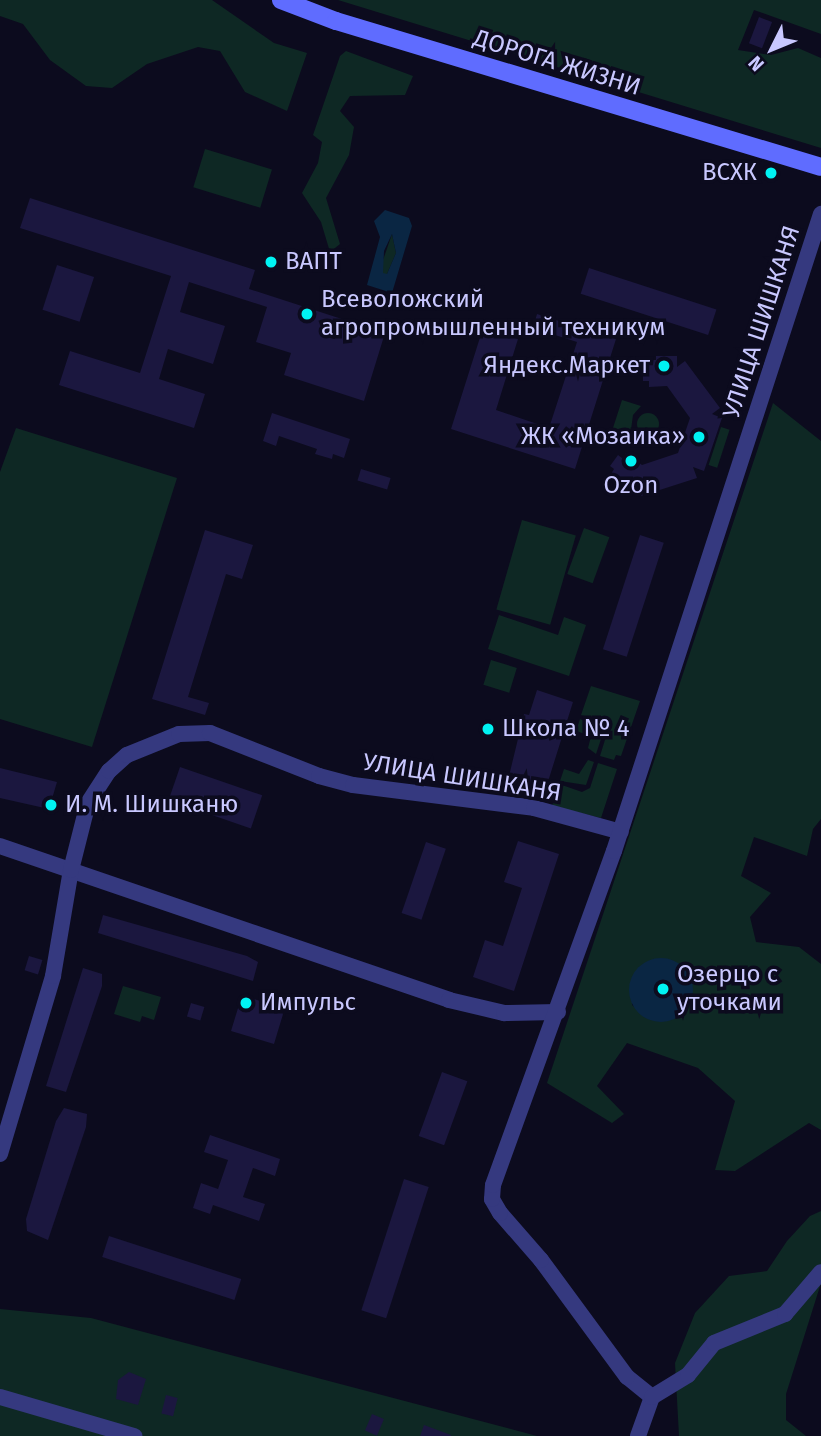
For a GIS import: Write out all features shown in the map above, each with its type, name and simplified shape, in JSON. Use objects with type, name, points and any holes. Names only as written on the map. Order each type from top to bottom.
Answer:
[{"type":"main road","name":"ДОРОГА ЖИЗНИ","points":[[281,0],[336,21],[821,167]]},
{"type":"street","name":"УЛИЦА ШИШКАНЯ","points":[[0,1154],[53,976],[71,870],[88,803],[108,771],[127,755],[179,734],[210,733],[319,776],[353,785],[534,808],[621,831],[821,214]]},
{"type":"street","points":[[621,831],[558,1012],[493,1185],[492,1199],[627,1377],[652,1397]]},
{"type":"street","points":[[0,846],[449,1000],[505,1013],[558,1012]]},
{"type":"street","points":[[639,1436],[652,1397],[688,1374],[714,1343],[785,1314],[821,1272]]},
{"type":"street","points":[[0,1397],[134,1436]]},
{"type":"green space","points":[[0,0],[212,0],[274,43],[307,53],[287,111],[245,92],[220,51],[198,47],[147,64],[112,88],[86,86],[50,60],[23,24],[0,16]]},
{"type":"green space","points":[[338,0],[821,0],[821,34],[754,10],[738,50],[771,55],[798,48],[821,58],[821,148]]},
{"type":"green space","points":[[346,51],[413,76],[405,95],[350,96],[340,111],[354,127],[349,155],[326,198],[340,244],[330,252],[321,222],[302,193],[318,163],[322,142],[313,135],[340,56]]},
{"type":"green space","points":[[205,149],[272,169],[260,208],[193,187]]},
{"type":"green space","points":[[392,234],[396,253],[387,274],[383,274],[382,263]]},
{"type":"green space","points":[[622,400],[641,406],[633,415],[630,437],[612,431]]},
{"type":"green space","points":[[773,403],[821,441],[821,819],[813,829],[807,856],[754,837],[741,876],[771,893],[750,917],[756,942],[799,947],[821,964],[821,1130],[809,1123],[735,1171],[715,1170],[735,1101],[698,1068],[627,1043],[597,1086],[624,1114],[612,1123],[547,1083]],"holes":[[[645,963],[650,1019],[632,1005],[633,977]]]},
{"type":"green space","points":[[644,413],[652,413],[659,420],[659,428],[652,435],[644,435],[637,428],[637,420]]},
{"type":"green space","points":[[721,427],[730,430],[717,468],[709,465]]},
{"type":"green space","points":[[16,428],[177,478],[92,747],[0,719],[0,472]]},
{"type":"green space","points":[[522,520],[576,535],[550,625],[496,609]]},
{"type":"green space","points":[[584,528],[609,537],[593,583],[567,574]]},
{"type":"green space","points":[[499,615],[558,635],[564,617],[586,625],[569,676],[488,649]]},
{"type":"green space","points":[[491,660],[517,668],[509,693],[483,685]]},
{"type":"green space","points":[[591,686],[640,701],[621,756],[616,755],[614,760],[600,756],[608,730],[604,723],[581,715]]},
{"type":"green space","points":[[580,719],[604,730],[596,754],[588,748],[591,736],[576,731]]},
{"type":"green space","points":[[588,760],[594,762],[586,785],[560,781],[564,769],[579,774]]},
{"type":"green space","points":[[598,763],[617,769],[601,818],[552,806],[559,784],[582,792],[590,788]]},
{"type":"green space","points":[[123,986],[161,997],[154,1020],[142,1016],[140,1022],[114,1014]]},
{"type":"green space","points":[[821,1211],[821,1283],[786,1394],[786,1420],[806,1436],[679,1436],[675,1363],[695,1313],[729,1276],[767,1271],[787,1241],[810,1216]]},
{"type":"green space","points":[[0,1309],[91,1318],[537,1436],[0,1436]]},
{"type":"water","points":[[385,210],[409,218],[412,226],[392,293],[367,285],[380,237],[374,221]],"holes":[[[392,234],[396,253],[387,274],[383,273],[384,251]]]},
{"type":"water","points":[[661,958],[679,964],[687,972],[693,990],[687,1008],[679,1016],[661,1022],[643,1016],[635,1008],[629,990],[635,972],[643,964]]},
{"type":"building","points":[[759,17],[772,22],[762,48],[749,43]]},
{"type":"building","name":"Всеволожский агропромышленный техникум","points":[[30,198],[255,270],[249,289],[385,333],[364,401],[284,375],[291,353],[256,342],[267,307],[189,282],[180,312],[225,326],[213,364],[168,349],[159,379],[205,394],[194,428],[59,385],[70,351],[140,373],[171,276],[20,228]]},
{"type":"building","points":[[57,265],[94,277],[80,322],[42,310]]},
{"type":"building","points":[[589,268],[716,309],[708,335],[581,294]]},
{"type":"building","points":[[537,314],[616,339],[575,469],[451,429],[483,328],[518,339],[496,410],[549,428],[577,342],[533,328]]},
{"type":"building","name":"ЖК «Мозаика»","points":[[656,356],[677,356],[677,367],[685,361],[720,408],[712,414],[722,418],[704,471],[693,467],[697,478],[641,496],[638,486],[632,495],[614,482],[617,478],[611,474],[614,469],[610,466],[618,455],[622,458],[626,453],[642,465],[678,453],[690,418],[667,386],[649,387],[649,381],[643,381],[643,367],[649,367],[649,360],[656,360]]},
{"type":"building","points":[[272,413],[350,439],[344,458],[333,454],[332,459],[315,454],[317,449],[279,436],[276,446],[263,441]]},
{"type":"building","points":[[361,469],[391,478],[387,490],[357,480]]},
{"type":"building","points":[[205,530],[253,545],[242,579],[226,574],[188,697],[209,703],[205,715],[152,699]]},
{"type":"building","points":[[640,535],[664,543],[627,657],[603,649]]},
{"type":"building","points":[[537,690],[573,702],[546,788],[509,776],[524,714],[529,715]]},
{"type":"building","points":[[180,767],[262,795],[251,828],[169,800]]},
{"type":"building","points":[[0,768],[57,782],[49,809],[0,798]]},
{"type":"building","points":[[518,841],[559,854],[514,991],[473,977],[485,940],[503,946],[522,888],[504,882]]},
{"type":"building","points":[[426,842],[446,849],[421,920],[402,913]]},
{"type":"building","points":[[103,915],[247,956],[258,962],[253,981],[98,933]]},
{"type":"building","points":[[29,956],[42,960],[38,974],[25,970]]},
{"type":"building","points":[[83,968],[102,974],[102,986],[66,1092],[46,1086]]},
{"type":"building","points":[[242,995],[275,1006],[278,999],[287,1001],[274,1044],[231,1031]]},
{"type":"building","points":[[191,1003],[204,1007],[200,1020],[187,1016]]},
{"type":"building","points":[[442,1072],[467,1081],[444,1145],[419,1136]]},
{"type":"building","points":[[64,1108],[87,1114],[86,1127],[48,1240],[27,1231],[26,1219],[56,1121]]},
{"type":"building","points":[[210,1135],[280,1159],[275,1176],[253,1168],[243,1197],[265,1204],[259,1221],[213,1205],[210,1214],[193,1208],[201,1183],[218,1189],[228,1160],[204,1152]]},
{"type":"building","points":[[404,1179],[429,1187],[386,1318],[361,1310]]},
{"type":"building","points":[[109,1236],[241,1279],[234,1300],[102,1257]]},
{"type":"building","points":[[129,1372],[146,1379],[138,1405],[116,1399],[118,1380]]},
{"type":"building","points":[[166,1395],[178,1398],[173,1416],[161,1413]]},
{"type":"building","points":[[372,1414],[384,1419],[377,1436],[365,1431]]},
{"type":"building","points":[[424,1425],[451,1435],[451,1436],[420,1436]]},
{"type":"place","name":"ВСХК","points":[[771,173]]},
{"type":"place","name":"ВАПТ","points":[[271,262]]},
{"type":"place","name":"Всеволожский агропромышленный техникум","points":[[307,314]]},
{"type":"place","name":"Яндекс.Маркет","points":[[664,366]]},
{"type":"place","name":"ЖК «Мозаика»","points":[[699,437]]},
{"type":"place","name":"Ozon","points":[[631,461]]},
{"type":"place","name":"Школа № 4","points":[[488,729]]},
{"type":"place","name":"И. М. Шишканю","points":[[51,805]]},
{"type":"place","name":"Озерцо с уточками","points":[[663,989]]},
{"type":"place","name":"Импульс","points":[[246,1003]]}]
